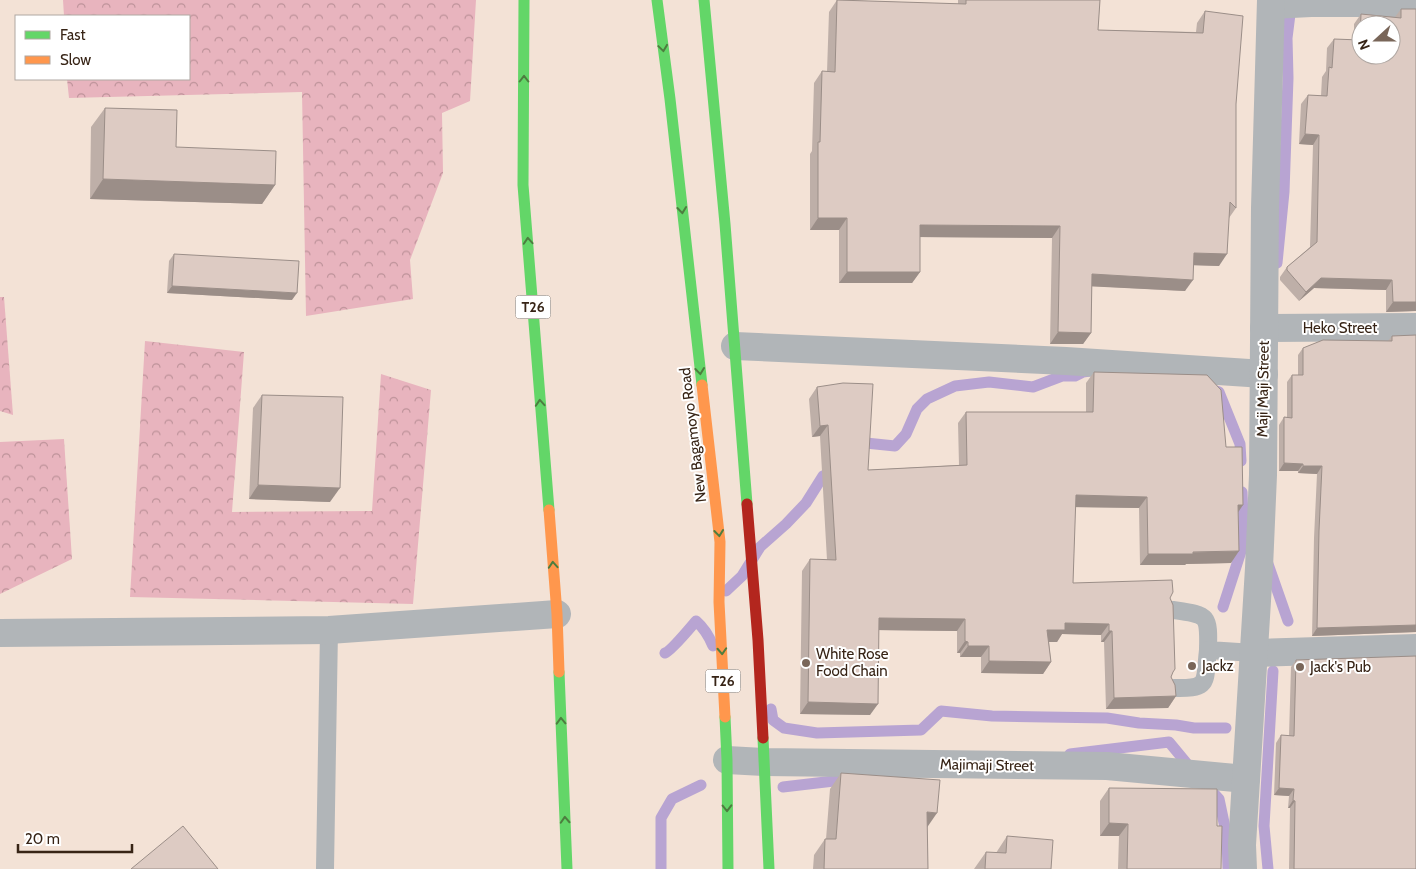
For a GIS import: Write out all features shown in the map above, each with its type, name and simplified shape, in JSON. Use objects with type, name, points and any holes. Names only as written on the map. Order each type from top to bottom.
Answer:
[{"type":"main road","name":"T26","points":[[524,0],[523,184],[557,614],[568,869]]},
{"type":"main road","name":"New Bagamoyo Road","points":[[657,0],[720,542],[719,602],[726,760],[728,869]]},
{"type":"main road","points":[[704,0],[735,346],[758,640],[769,869]]},
{"type":"street","points":[[1271,2],[1416,3]]},
{"type":"street","name":"Maji Maji Street","points":[[1243,869],[1242,845],[1263,475],[1265,208],[1271,2]]},
{"type":"street","name":"Heko Street","points":[[1264,328],[1416,327]]},
{"type":"street","points":[[735,346],[1066,361],[1264,374]]},
{"type":"street","points":[[0,633],[329,630],[557,614]]},
{"type":"street","points":[[1254,654],[1416,648]]},
{"type":"street","name":"Majimaji Street","points":[[726,760],[1107,766],[1246,778]]},
{"type":"lane","points":[[1173,610],[1198,614],[1206,621],[1208,629],[1208,650],[1204,681],[1200,686],[1174,688]]},
{"type":"lane","points":[[326,869],[329,630]]},
{"type":"lane","points":[[1208,650],[1254,654]]},
{"type":"green space","points":[[63,0],[476,0],[470,101],[442,113],[443,173],[410,260],[413,299],[306,316],[302,92],[69,98],[67,80],[190,80],[190,15],[64,15]]},
{"type":"green space","points":[[0,297],[4,297],[13,415],[0,411]]},
{"type":"green space","points":[[145,341],[244,352],[232,512],[372,511],[381,374],[431,390],[413,604],[130,597]]},
{"type":"green space","points":[[64,439],[72,559],[0,594],[0,442]]},
{"type":"building","points":[[837,0],[966,4],[966,0],[1100,0],[1098,30],[1203,33],[1205,11],[1243,16],[1236,104],[1236,208],[1230,202],[1227,254],[1194,253],[1193,280],[1092,274],[1091,333],[1058,332],[1060,226],[920,225],[920,272],[847,272],[847,218],[818,218],[818,142],[820,142],[822,71],[835,72]]},
{"type":"building","points":[[1401,9],[1416,9],[1416,302],[1393,302],[1392,280],[1321,278],[1306,292],[1287,270],[1287,267],[1317,242],[1319,135],[1305,134],[1308,95],[1327,96],[1329,67],[1332,68],[1334,39],[1351,40],[1351,65],[1401,65]]},
{"type":"building","points":[[105,108],[177,110],[176,147],[276,151],[275,185],[103,179]]},
{"type":"building","points":[[174,254],[299,261],[297,293],[172,286]]},
{"type":"building","points":[[1416,335],[1416,625],[1317,628],[1322,466],[1284,463],[1284,417],[1292,418],[1292,375],[1303,375],[1303,348],[1323,340],[1392,341],[1392,336]]},
{"type":"building","points":[[1094,372],[1207,375],[1221,390],[1226,447],[1242,447],[1243,505],[1238,505],[1239,551],[1148,554],[1147,497],[1076,495],[1073,583],[1172,580],[1173,592],[1170,598],[1173,605],[1175,669],[1171,677],[1175,685],[1176,696],[1114,698],[1112,631],[1109,631],[1109,624],[1065,623],[1065,630],[1047,630],[1051,662],[989,661],[989,646],[968,646],[968,642],[965,641],[965,619],[879,618],[878,704],[808,702],[810,559],[836,560],[828,425],[820,426],[817,387],[843,383],[873,384],[868,470],[967,465],[966,412],[1093,412]]},
{"type":"building","points":[[262,395],[343,397],[340,488],[258,485]]},
{"type":"building","points":[[1416,656],[1416,869],[1294,869],[1294,789],[1279,788],[1281,735],[1294,736],[1296,660]]},
{"type":"building","points":[[841,773],[940,780],[937,813],[927,812],[928,869],[824,869],[825,839],[836,839]]},
{"type":"building","points":[[1109,788],[1217,789],[1217,826],[1222,826],[1221,869],[1127,869],[1128,824],[1109,823]]},
{"type":"building","points":[[183,826],[218,869],[131,869]]},
{"type":"building","points":[[1007,836],[1053,840],[1051,869],[985,869],[986,852],[1006,853]]},
{"type":"waterway","points":[[1277,263],[1284,192],[1288,78],[1287,38],[1290,14]]},
{"type":"waterway","points":[[858,451],[866,443],[895,446],[906,434],[917,409],[927,399],[955,386],[989,382],[1033,387],[1062,376],[1075,376],[1090,371]]},
{"type":"waterway","points":[[1213,390],[1219,392],[1240,444],[1241,461]]},
{"type":"waterway","points":[[726,591],[742,576],[760,547],[806,503],[823,476],[834,471]]},
{"type":"waterway","points":[[1223,607],[1244,542],[1242,492]]},
{"type":"waterway","points":[[1267,561],[1288,621]]},
{"type":"waterway","points":[[665,653],[676,644],[696,621],[706,632],[713,646]]},
{"type":"waterway","points":[[1268,869],[1264,826],[1273,671]]},
{"type":"waterway","points":[[771,709],[773,720],[784,728],[817,733],[921,730],[941,711],[992,716],[1107,718],[1194,728],[1226,728]]},
{"type":"waterway","points":[[1070,754],[1169,742],[1193,771]]},
{"type":"waterway","points":[[783,787],[851,779]]},
{"type":"waterway","points":[[661,869],[661,818],[672,799],[701,785]]},
{"type":"waterway","points":[[1207,786],[1219,799],[1227,837],[1228,869]]},
{"type":"traffic: fast","points":[[524,0],[523,185],[549,510]]},
{"type":"traffic: fast","points":[[657,0],[702,385]]},
{"type":"traffic: fast","points":[[704,0],[725,224],[747,504]]},
{"type":"traffic: fast","points":[[559,672],[567,869]]},
{"type":"traffic: fast","points":[[725,717],[728,869]]},
{"type":"traffic: fast","points":[[763,738],[769,869]]},
{"type":"traffic: slow","points":[[702,385],[720,542],[719,602],[725,717]]},
{"type":"traffic: slow","points":[[549,510],[557,614],[559,672]]},
{"type":"traffic: jam","points":[[747,504],[758,640],[763,738]]},
{"type":"place","name":"White Rose Food Chain","points":[[806,663]]},
{"type":"place","name":"Jackz","points":[[1192,666]]},
{"type":"place","name":"Jack's Pub","points":[[1300,667]]}]
